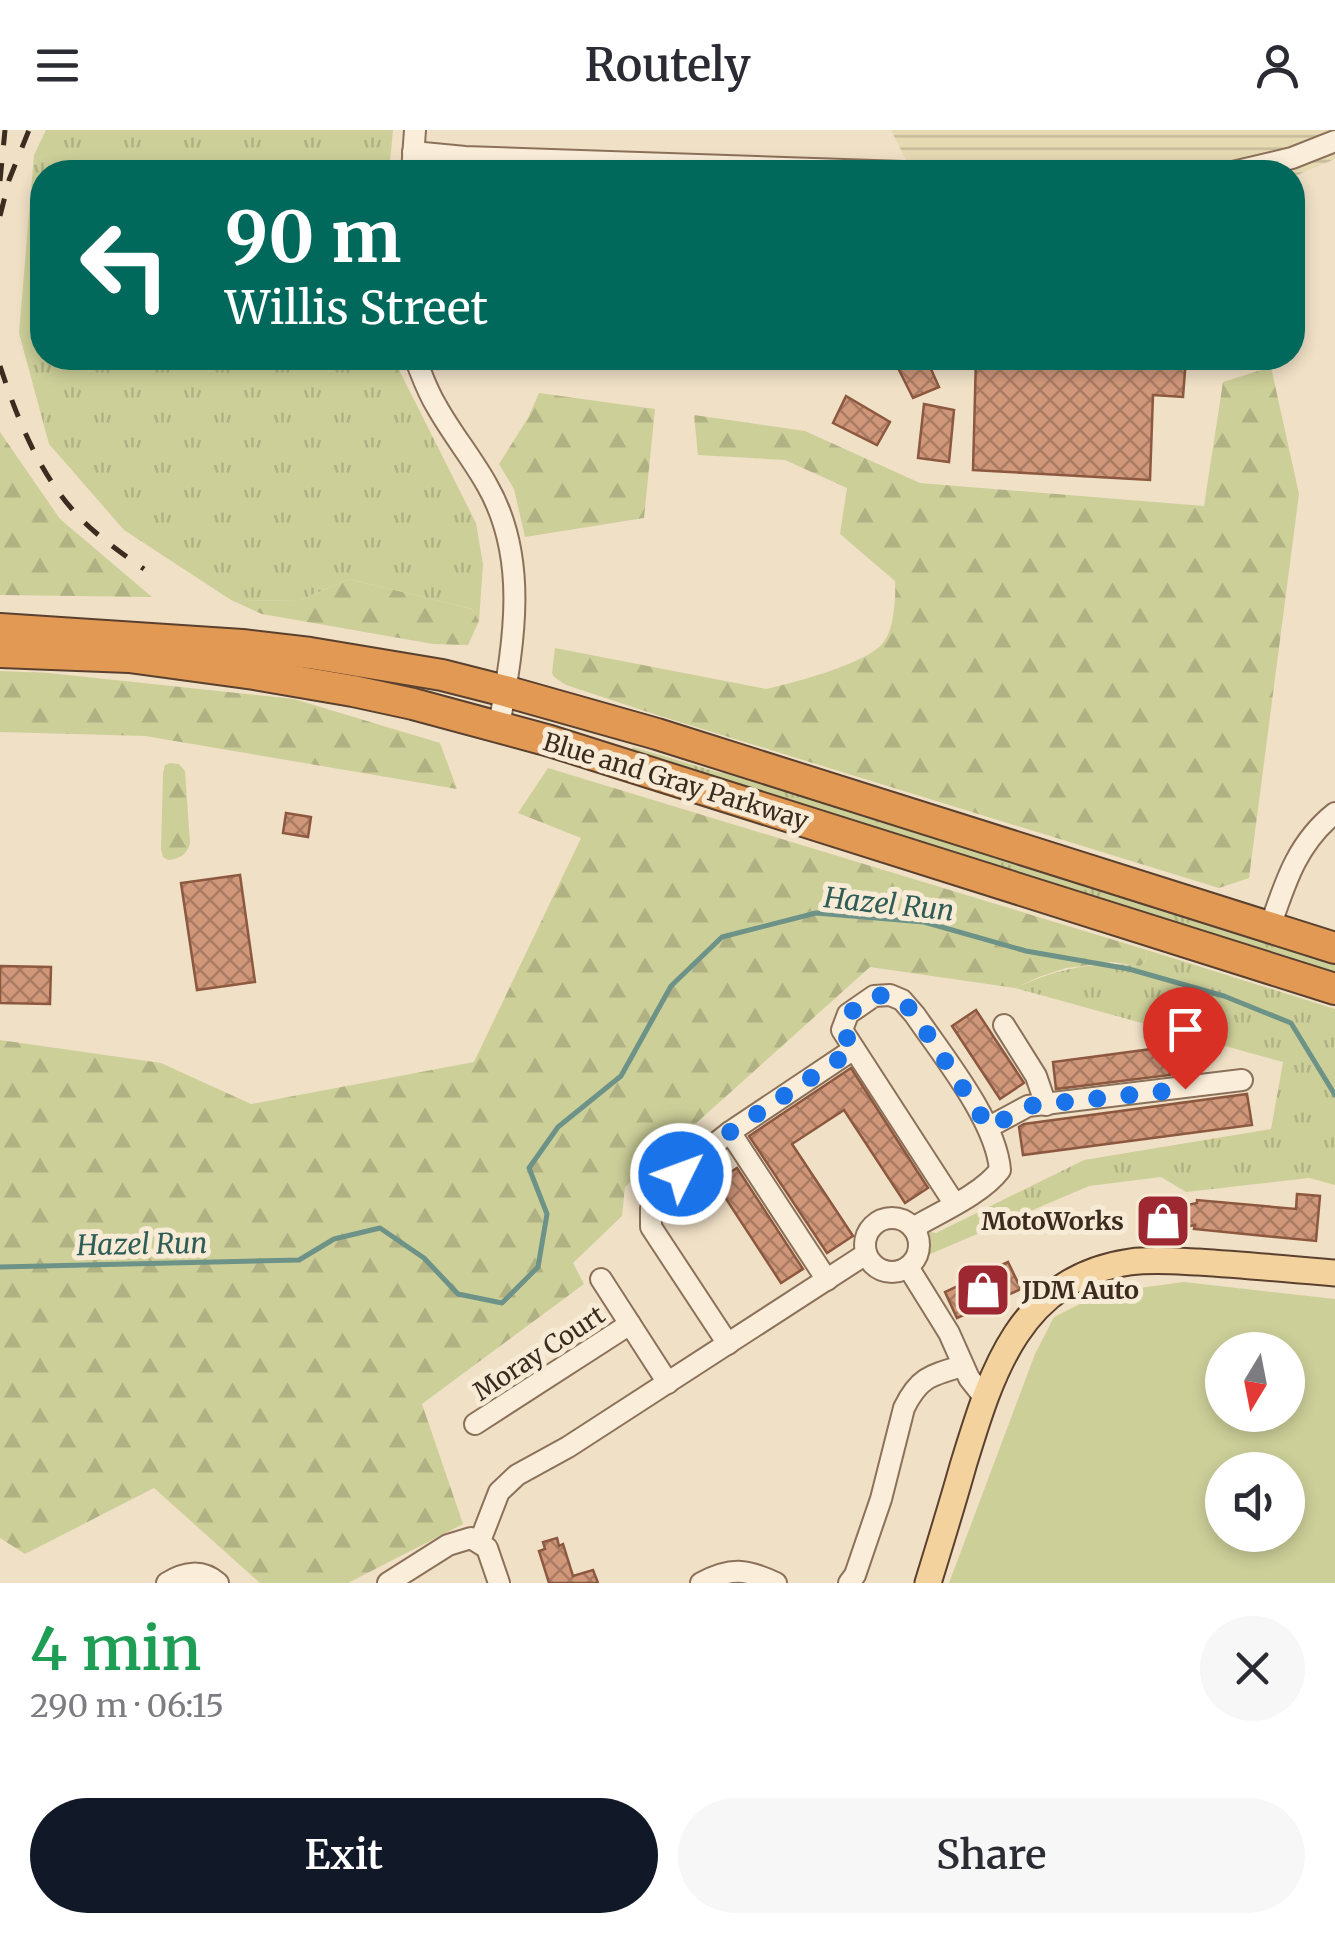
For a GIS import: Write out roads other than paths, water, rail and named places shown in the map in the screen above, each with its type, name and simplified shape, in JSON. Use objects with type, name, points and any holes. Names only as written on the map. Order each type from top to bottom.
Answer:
[{"type":"highway","name":"Blue and Gray Parkway","points":[[0,629],[310,653],[505,690],[676,740],[1335,948]]},
{"type":"highway","name":"Blue and Gray Parkway","points":[[0,652],[128,657],[254,674],[353,690],[499,726],[1335,988]]},
{"type":"main road","points":[[928,1583],[984,1397],[1022,1324],[1058,1289],[1106,1267],[1158,1260],[1335,1273]]},
{"type":"street","points":[[412,160],[415,130]]},
{"type":"street","points":[[1284,160],[1335,141]]},
{"type":"street","points":[[433,160],[553,160]]},
{"type":"street","points":[[421,370],[435,405],[490,489],[512,552],[516,600],[499,726]]},
{"type":"street","points":[[1270,927],[1297,855],[1335,812]]},
{"type":"street","points":[[913,1228],[954,1204],[992,1181],[1000,1170],[999,1158],[989,1128],[915,1015],[902,1000],[890,995],[874,996],[848,1014],[842,1030],[954,1204]]},
{"type":"street","points":[[1004,1025],[1036,1076],[1046,1104]]},
{"type":"street","points":[[728,1344],[652,1227],[651,1208],[688,1168],[730,1132],[854,1049]]},
{"type":"street","points":[[989,1128],[1028,1106],[1242,1080]]},
{"type":"street","points":[[730,1132],[827,1280]]},
{"type":"street","points":[[895,1217],[913,1228],[919,1248],[908,1267],[891,1272],[871,1262],[866,1254],[866,1236],[878,1221],[895,1217]]},
{"type":"street","points":[[480,1542],[499,1492],[517,1475],[568,1447],[866,1254]]},
{"type":"street","points":[[908,1267],[949,1334],[962,1366],[984,1397]]},
{"type":"street","points":[[601,1279],[668,1382]]},
{"type":"street","name":"Moray Court","points":[[475,1424],[630,1324]]},
{"type":"street","points":[[848,1583],[855,1575],[881,1499],[908,1399],[930,1375],[962,1366]]},
{"type":"street","points":[[388,1583],[448,1544],[471,1538],[487,1548],[500,1583]]},
{"type":"street","points":[[701,1583],[732,1571],[776,1583]]},
{"type":"street","points":[[167,1583],[188,1574],[202,1574],[218,1583]]},
{"type":"waterway","name":"Hazel Run","points":[[0,1267],[299,1260],[334,1239],[380,1228],[424,1258],[458,1294],[502,1303],[538,1267],[547,1214],[529,1168],[558,1127],[621,1076],[671,986],[722,937],[816,913],[924,922],[1026,951],[1129,969],[1224,996],[1291,1023],[1335,1095]]},
{"type":"railway","points":[[0,181],[5,130]]},
{"type":"railway","points":[[0,216],[29,130]]},
{"type":"railway","points":[[0,366],[36,456],[62,497],[95,532],[144,569]]},
{"type":"place","name":"MotoWorks","points":[[1163,1221]]},
{"type":"place","name":"JDM Auto","points":[[983,1290]]}]
